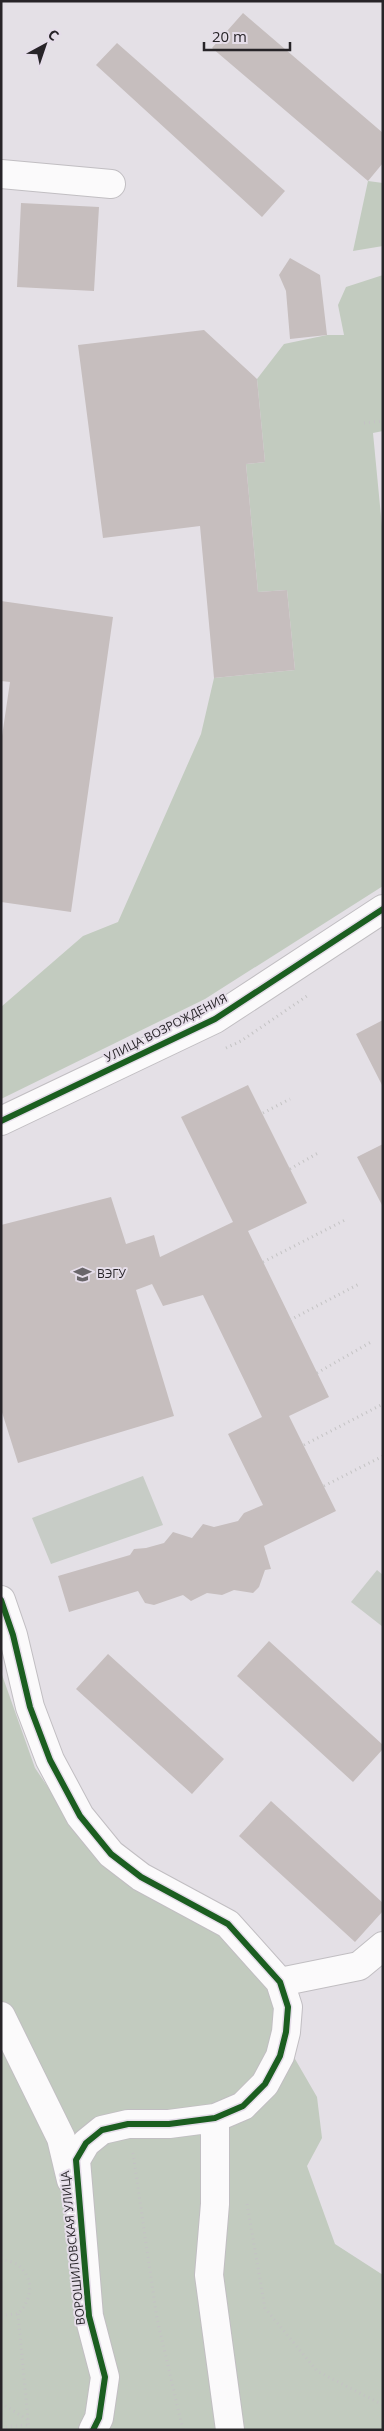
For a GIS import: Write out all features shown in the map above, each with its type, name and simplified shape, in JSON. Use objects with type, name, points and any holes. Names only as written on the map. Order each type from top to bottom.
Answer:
[{"type":"street","points":[[1,174],[111,184]]},
{"type":"street","name":"УЛИЦА ВОЗРОЖДЕНИЯ","points":[[1,1121],[215,1018],[383,909]]},
{"type":"street","name":"ВОРОШИЛОВСКАЯ УЛИЦА","points":[[1,1600],[13,1635],[30,1708],[50,1760],[80,1816],[111,1854],[140,1876],[228,1924],[280,1982],[288,2007],[286,2032],[280,2056],[266,2084],[243,2106],[215,2118],[169,2124],[128,2124],[102,2130],[86,2143],[76,2160],[89,2316],[105,2377],[99,2418],[93,2430]]},
{"type":"street","points":[[280,1982],[359,1966],[383,1946]]},
{"type":"street","points":[[1,2016],[61,2138],[80,2221]]},
{"type":"street","points":[[215,2118],[215,2204],[209,2275],[230,2430]]},
{"type":"path","points":[[364,423],[383,421]]},
{"type":"path","points":[[263,1114],[290,1099]]},
{"type":"path","points":[[290,1169],[318,1153]]},
{"type":"path","points":[[263,1262],[345,1220]]},
{"type":"path","points":[[290,1320],[359,1284]]},
{"type":"path","points":[[317,1373],[371,1342]]},
{"type":"path","points":[[304,1445],[381,1405]]},
{"type":"path","points":[[324,1486],[383,1456]]},
{"type":"path","points":[[128,2124],[157,2319],[183,2430]]},
{"type":"path","points":[[247,2204],[265,2308],[317,2371],[383,2405]]},
{"type":"path","points":[[1,2245],[2,2260],[17,2264],[28,2278],[31,2293],[25,2307],[18,2314],[1,2316]]},
{"type":"path","points":[[1,2427],[29,2428],[18,2314]]},
{"type":"path","points":[[1,2403],[28,2420]]},
{"type":"shaded area","points":[[368,181],[383,183],[383,246],[353,251]]},
{"type":"shaded area","points":[[383,275],[383,431],[373,433],[383,537],[383,886],[205,999],[1,1099],[1,1007],[83,936],[118,922],[201,734],[214,678],[295,670],[287,590],[258,592],[246,464],[265,462],[257,379],[284,344],[327,335],[344,335],[338,305],[346,287]]},
{"type":"shaded area","points":[[143,1476],[163,1525],[51,1564],[32,1518]]},
{"type":"shaded area","points":[[377,1570],[383,1575],[383,1627],[351,1602]]},
{"type":"shaded area","points":[[1,1672],[35,1768],[75,1827],[185,1903],[293,1993],[291,2052],[317,2097],[322,2138],[307,2166],[335,2244],[383,2275],[383,2430],[1,2430]]},
{"type":"building","points":[[243,13],[383,133],[383,163],[368,181],[212,48]]},
{"type":"building","points":[[117,43],[285,191],[262,217],[96,65]]},
{"type":"building","points":[[21,203],[99,207],[94,291],[17,287]]},
{"type":"building","points":[[290,258],[320,275],[327,335],[290,339],[286,291],[279,275]]},
{"type":"building","points":[[204,330],[257,379],[265,462],[246,464],[258,592],[287,590],[295,670],[214,678],[200,526],[103,538],[78,345]]},
{"type":"building","points":[[1,601],[113,617],[71,912],[1,902],[1,743],[10,682],[1,681]]},
{"type":"building","points":[[383,1020],[383,1087],[356,1034]]},
{"type":"building","points":[[248,1085],[307,1203],[248,1231],[329,1397],[289,1416],[336,1511],[264,1546],[271,1569],[265,1570],[259,1587],[253,1593],[234,1590],[222,1595],[207,1593],[191,1601],[183,1595],[154,1605],[145,1603],[138,1591],[69,1612],[58,1576],[130,1555],[134,1549],[164,1543],[173,1532],[192,1538],[203,1524],[214,1527],[238,1521],[244,1513],[263,1505],[228,1434],[262,1417],[203,1295],[163,1306],[152,1284],[136,1290],[174,1416],[18,1463],[1,1409],[1,1225],[111,1197],[126,1244],[154,1235],[160,1257],[233,1222],[181,1117]]},
{"type":"building","points":[[383,1144],[383,1207],[357,1157]]},
{"type":"building","points":[[269,1641],[383,1745],[383,1749],[353,1782],[237,1676]]},
{"type":"building","points":[[108,1654],[224,1759],[192,1794],[76,1689]]},
{"type":"building","points":[[271,1801],[383,1903],[383,1911],[355,1942],[239,1836]]},
{"type":"cycle path","points":[[1,1121],[215,1019],[383,909]]},
{"type":"cycle path","points":[[1,1600],[13,1635],[30,1707],[50,1760],[80,1816],[111,1854],[141,1877],[228,1924],[280,1982],[288,2007],[286,2032],[280,2056],[265,2084],[243,2106],[215,2118],[169,2124],[128,2124],[102,2130],[86,2143],[76,2160],[89,2316],[105,2377],[99,2418],[93,2430]]},
{"type":"place","name":"ВЭГУ","points":[[83,1274]]}]
